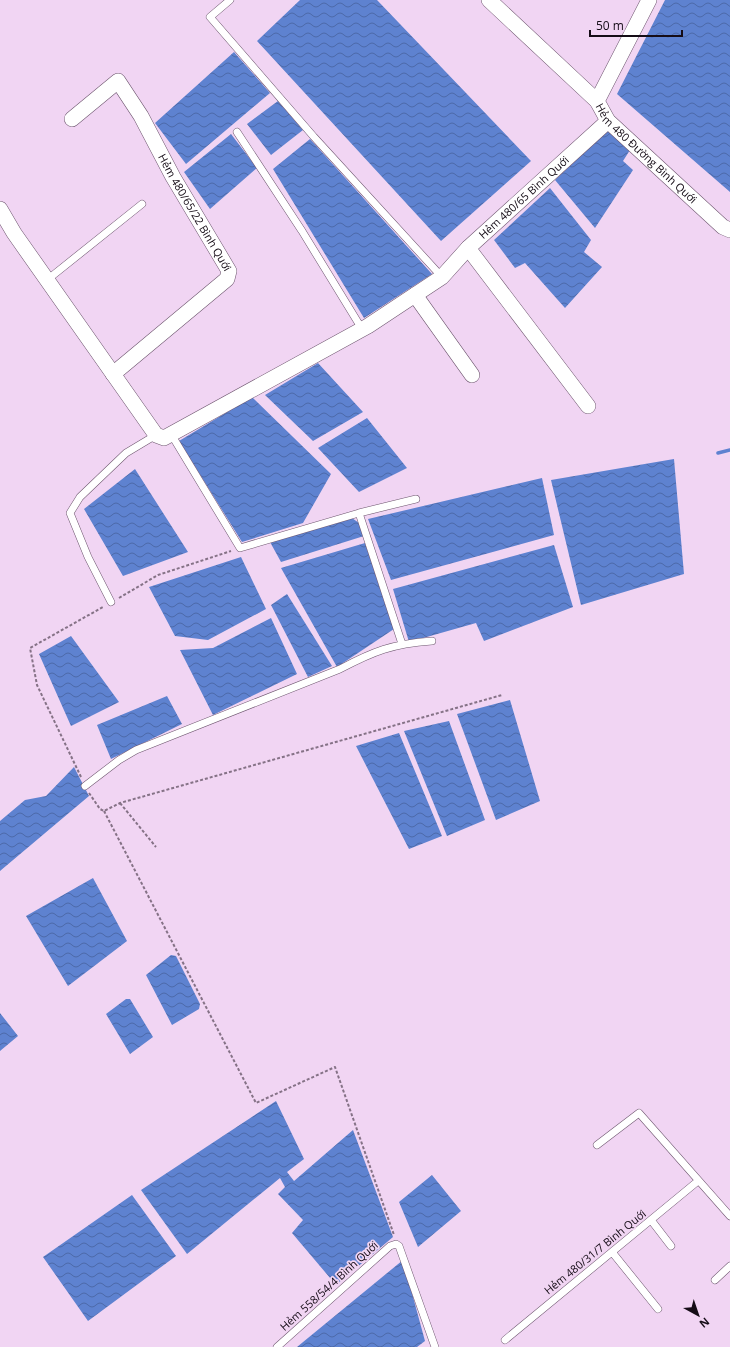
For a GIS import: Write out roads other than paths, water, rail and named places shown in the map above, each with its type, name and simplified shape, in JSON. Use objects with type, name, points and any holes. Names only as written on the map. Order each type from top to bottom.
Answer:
[{"type":"street","points":[[489,0],[597,101]]},
{"type":"street","name":"Hẻm 480 Đường Bình Quới","points":[[649,0],[597,101],[608,121],[723,227],[730,230]]},
{"type":"street","name":"Hẻm 480/65/22 Bình Quới","points":[[72,119],[118,81],[141,116],[173,177],[229,271],[227,279],[113,374]]},
{"type":"street","name":"Hẻm 480/65 Bình Quới","points":[[163,435],[362,329],[442,276],[468,248],[608,121]]},
{"type":"street","points":[[0,209],[7,233],[47,280],[113,374],[163,435]]},
{"type":"street","points":[[468,248],[588,406]]},
{"type":"street","points":[[415,294],[472,375]]},
{"type":"lane","points":[[230,0],[210,17],[314,137],[442,276]]},
{"type":"lane","points":[[237,132],[302,231],[362,329]]},
{"type":"lane","points":[[47,280],[142,204]]},
{"type":"lane","points":[[111,602],[88,557],[70,513],[80,497],[126,453],[163,435],[240,548],[416,499]]},
{"type":"lane","points":[[359,514],[402,644]]},
{"type":"lane","points":[[85,786],[136,750],[340,669],[370,653],[402,644],[432,641]]},
{"type":"lane","points":[[597,1145],[639,1114],[730,1216]]},
{"type":"lane","name":"Hẻm 480/31/7 Bình Quới","points":[[505,1340],[698,1181]]},
{"type":"lane","points":[[651,1220],[671,1246]]},
{"type":"lane","name":"Hẻm 558/54/4 Bình Quới","points":[[277,1347],[390,1246],[397,1244],[435,1347]]},
{"type":"lane","points":[[612,1252],[658,1309]]},
{"type":"lane","points":[[715,1280],[730,1266]]},
{"type":"water","points":[[300,0],[377,0],[531,161],[441,241],[257,41]]},
{"type":"water","points":[[665,0],[730,0],[730,192],[617,94]]},
{"type":"water","points":[[234,52],[270,93],[186,164],[155,123]]},
{"type":"water","points":[[278,101],[303,130],[271,155],[247,124]]},
{"type":"water","points":[[610,128],[630,150],[623,161],[633,170],[595,228],[555,180]]},
{"type":"water","points":[[231,134],[257,168],[210,209],[184,172]]},
{"type":"water","points":[[310,139],[432,274],[364,318],[273,169]]},
{"type":"water","points":[[550,188],[591,240],[584,252],[602,267],[565,308],[525,263],[515,268],[494,240]]},
{"type":"water","points":[[318,363],[363,412],[313,441],[265,395]]},
{"type":"water","points":[[252,397],[331,474],[303,523],[242,542],[179,441]]},
{"type":"water","points":[[367,418],[407,468],[359,492],[318,448]]},
{"type":"water","points":[[674,459],[684,574],[581,605],[551,480]]},
{"type":"water","points":[[135,469],[188,552],[123,576],[84,509]]},
{"type":"water","points":[[542,478],[554,535],[391,580],[368,519]]},
{"type":"water","points":[[352,518],[359,523],[364,536],[281,562],[270,542]]},
{"type":"water","points":[[365,543],[394,629],[337,667],[281,568]]},
{"type":"water","points":[[554,545],[573,607],[484,641],[476,623],[409,642],[393,589]]},
{"type":"water","points":[[241,557],[266,609],[208,640],[175,636],[149,587]]},
{"type":"water","points":[[287,594],[332,666],[308,677],[271,605]]},
{"type":"water","points":[[271,618],[297,674],[213,715],[180,650],[213,648]]},
{"type":"water","points":[[71,636],[119,702],[71,726],[39,654]]},
{"type":"water","points":[[167,696],[182,724],[111,759],[97,725]]},
{"type":"water","points":[[510,700],[540,801],[496,820],[457,714]]},
{"type":"water","points":[[449,721],[485,820],[447,836],[404,731]]},
{"type":"water","points":[[399,733],[442,836],[409,849],[356,746]]},
{"type":"water","points":[[74,767],[89,796],[0,871],[0,821],[25,800],[46,796]]},
{"type":"water","points":[[93,878],[127,941],[68,986],[26,916]]},
{"type":"water","points":[[171,955],[176,956],[200,1004],[199,1009],[172,1025],[146,975]]},
{"type":"water","points":[[126,999],[130,999],[153,1037],[130,1054],[106,1014]]},
{"type":"water","points":[[0,1013],[18,1036],[0,1051]]},
{"type":"water","points":[[276,1101],[304,1159],[287,1172],[294,1181],[353,1130],[393,1237],[336,1285],[292,1233],[303,1220],[278,1194],[285,1187],[280,1178],[187,1254],[141,1190]]},
{"type":"water","points":[[432,1175],[461,1211],[418,1247],[399,1202]]},
{"type":"water","points":[[132,1195],[176,1256],[88,1321],[43,1257]]},
{"type":"water","points":[[403,1260],[425,1341],[417,1347],[297,1347]]},
{"type":"waterway","points":[[718,453],[730,450]]}]
